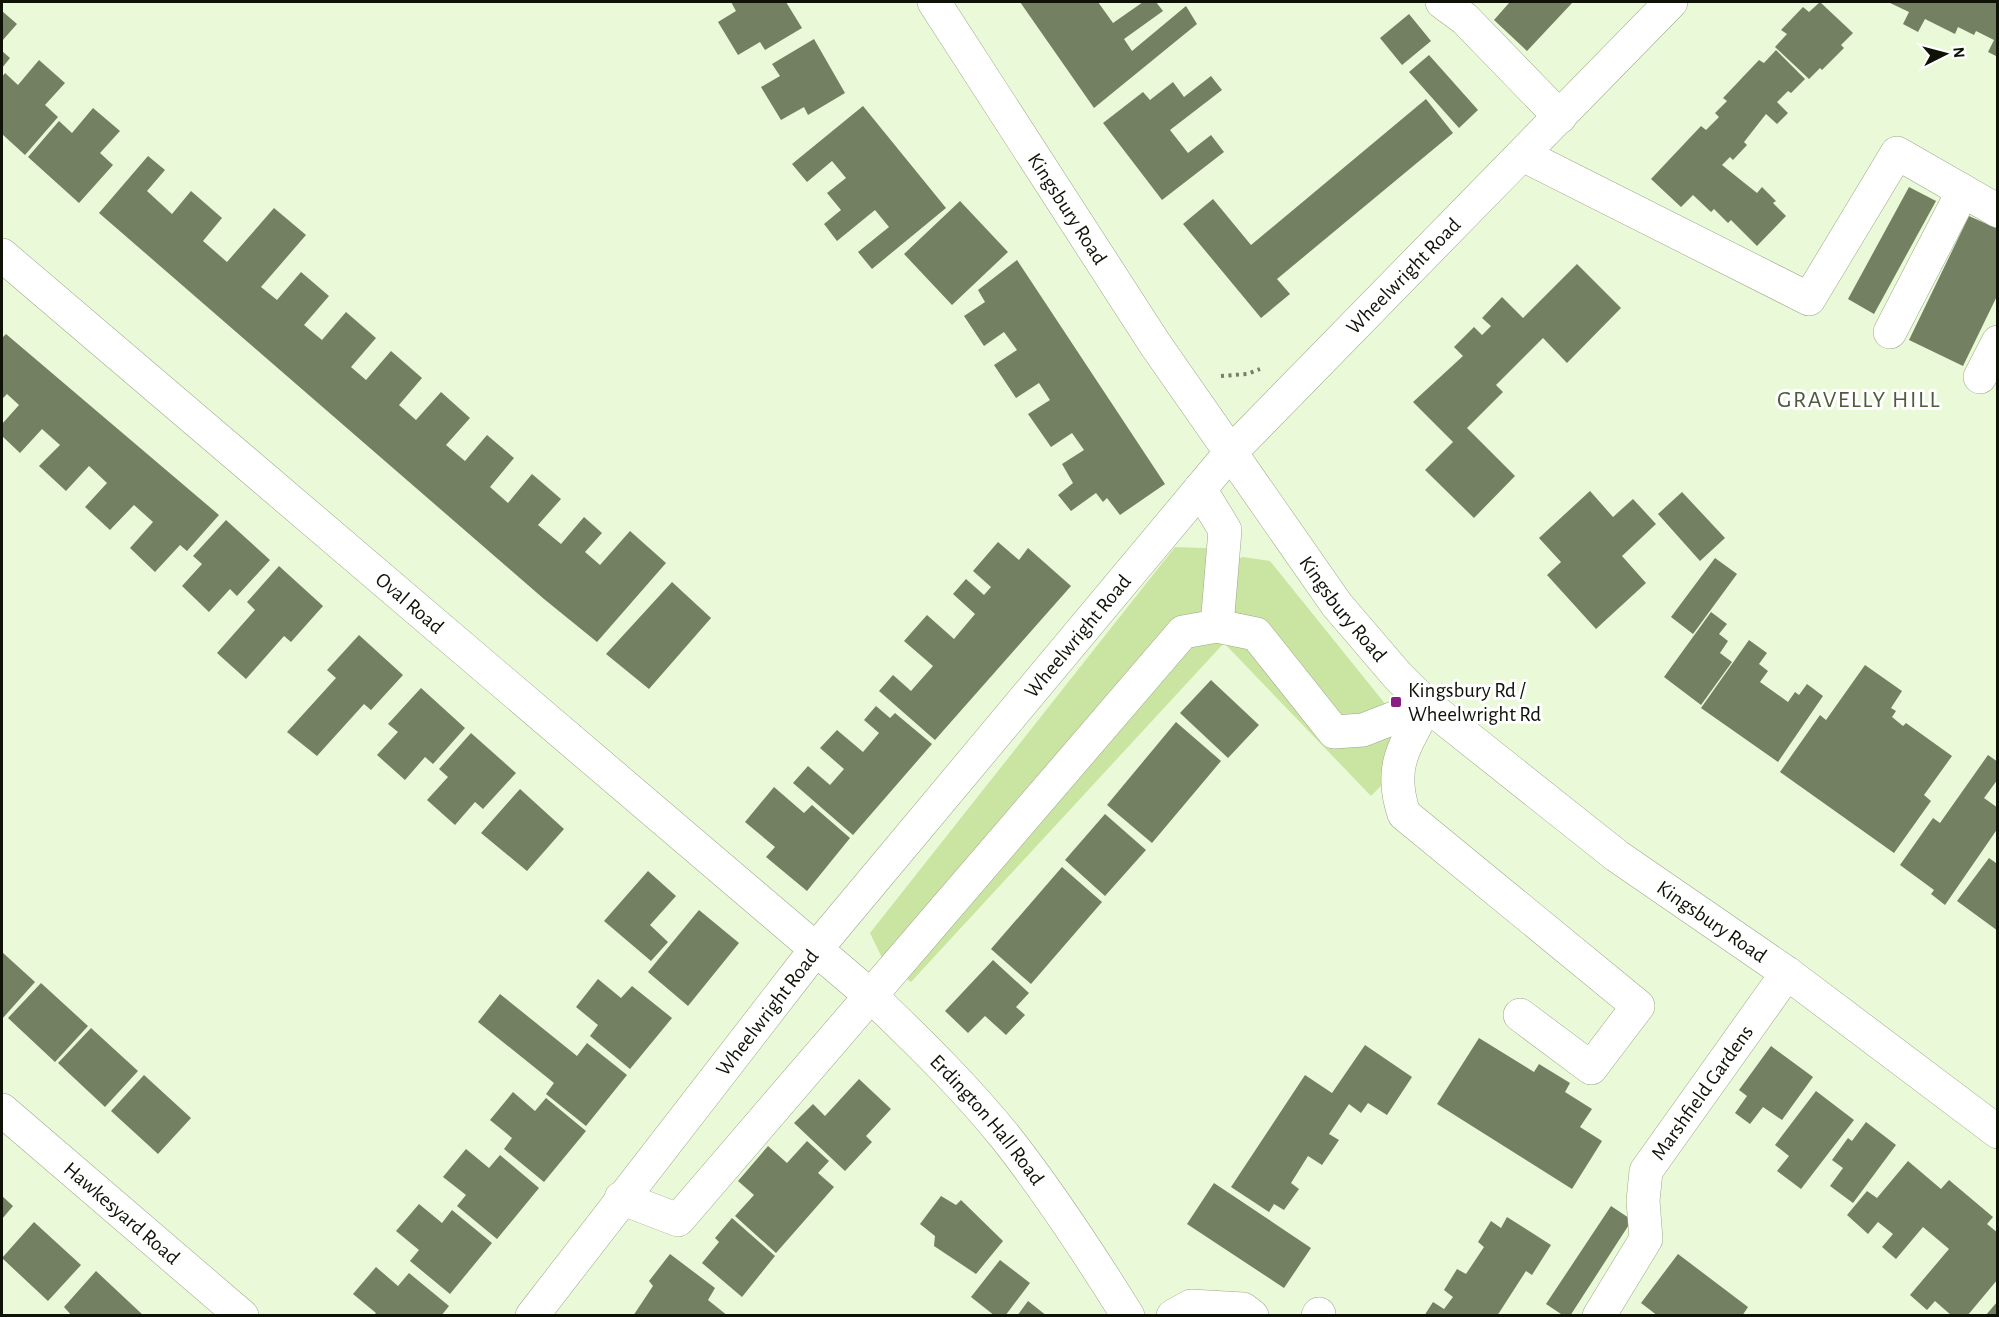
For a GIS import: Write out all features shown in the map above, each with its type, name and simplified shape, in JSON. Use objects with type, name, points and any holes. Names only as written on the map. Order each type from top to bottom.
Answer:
[{"type":"street","name":"Kingsbury Road","points":[[934,2],[1155,344],[1337,605],[1397,675],[1426,705],[1617,856],[1786,974],[1998,1132]]},
{"type":"street","points":[[1442,2],[1465,19],[1560,117]]},
{"type":"street","name":"Wheelwright Road","points":[[532,1316],[621,1198],[816,950],[1231,452],[1671,2]]},
{"type":"street","points":[[1523,155],[1809,299],[1897,153],[1998,211]]},
{"type":"street","points":[[1890,332],[1963,191]]},
{"type":"street","name":"Oval Road","points":[[2,255],[816,950]]},
{"type":"street","points":[[1980,377],[1998,342]]},
{"type":"street","points":[[1200,489],[1225,530],[1217,626]]},
{"type":"street","points":[[621,1198],[678,1220],[872,997],[1183,632],[1217,626],[1256,634],[1334,732],[1363,730],[1426,705]]},
{"type":"street","points":[[1426,705],[1399,757],[1396,791],[1404,814],[1638,1005],[1591,1068],[1520,1015]]},
{"type":"street","name":"Erdington Hall Road","points":[[816,950],[872,997],[939,1062],[1006,1138],[1078,1236],[1128,1316]]},
{"type":"street","name":"Marshfield Gardens","points":[[1599,1316],[1646,1239],[1643,1201],[1646,1171],[1786,974]]},
{"type":"street","name":"Hawkesyard Road","points":[[2,1110],[242,1316]]},
{"type":"street","points":[[1173,1316],[1191,1306],[1243,1309],[1252,1316]]},
{"type":"green space","points":[[1175,547],[1205,548],[1234,560],[1243,557],[1270,561],[1420,747],[1371,796],[1224,643],[911,982],[885,964],[870,933]]},
{"type":"building","points":[[731,2],[786,2],[802,28],[765,50],[760,42],[738,55],[718,22],[736,11]]},
{"type":"building","points":[[1020,2],[1098,2],[1113,23],[1143,2],[1156,2],[1163,11],[1124,39],[1132,51],[1186,6],[1197,24],[1094,108]]},
{"type":"building","points":[[1507,2],[1573,2],[1527,51],[1494,20],[1509,3]]},
{"type":"building","points":[[1820,2],[1853,33],[1841,45],[1844,48],[1822,70],[1820,68],[1809,79],[1775,47],[1787,34],[1781,30],[1803,7],[1809,12]]},
{"type":"building","points":[[1888,2],[1998,2],[1998,57],[1988,52],[1994,40],[1976,31],[1974,35],[1958,27],[1955,34],[1925,19],[1918,32],[1903,24],[1909,12]]},
{"type":"building","points":[[2,11],[17,24],[2,41]]},
{"type":"building","points":[[1409,14],[1431,41],[1402,65],[1380,38]]},
{"type":"building","points":[[814,39],[845,93],[808,115],[804,107],[781,120],[761,87],[780,76],[772,64]]},
{"type":"building","points":[[1776,50],[1805,79],[1791,93],[1788,91],[1777,102],[1788,113],[1777,124],[1766,114],[1744,142],[1747,145],[1733,160],[1730,157],[1722,165],[1757,193],[1762,187],[1776,201],[1773,203],[1786,216],[1757,246],[1731,220],[1728,223],[1714,209],[1711,212],[1693,195],[1681,207],[1651,179],[1701,126],[1706,130],[1719,117],[1715,113],[1727,101],[1723,98],[1759,60],[1764,63]]},
{"type":"building","points":[[2,51],[10,58],[2,68]]},
{"type":"building","points":[[1429,55],[1478,110],[1459,128],[1409,72]]},
{"type":"building","points":[[39,60],[65,83],[45,105],[58,117],[25,155],[2,134],[2,77],[5,73],[18,85]]},
{"type":"building","points":[[1211,76],[1222,90],[1170,130],[1188,153],[1211,135],[1224,152],[1162,200],[1103,123],[1143,92],[1150,100],[1173,82],[1184,97]]},
{"type":"building","points":[[1426,99],[1453,133],[1277,279],[1290,294],[1261,318],[1183,224],[1213,199],[1251,245]]},
{"type":"building","points":[[863,106],[946,208],[872,269],[858,252],[889,227],[875,210],[837,241],[824,224],[841,210],[827,193],[846,178],[832,161],[807,182],[792,164]]},
{"type":"building","points":[[93,108],[120,131],[100,153],[113,165],[79,203],[28,157],[59,121],[72,133]]},
{"type":"building","points":[[148,156],[165,170],[147,191],[172,214],[191,191],[222,218],[203,241],[227,262],[274,208],[306,235],[261,287],[277,300],[301,272],[329,296],[304,325],[322,340],[346,312],[376,338],[351,367],[366,380],[391,351],[422,378],[399,405],[416,420],[441,392],[470,418],[446,445],[465,461],[487,435],[514,458],[490,487],[508,503],[532,474],[561,499],[538,525],[561,544],[584,517],[602,533],[585,552],[600,565],[630,531],[666,563],[597,642],[544,599],[99,213]]},
{"type":"building","points":[[1909,187],[1936,201],[1874,314],[1848,299]]},
{"type":"building","points":[[960,201],[1008,252],[952,305],[904,254]]},
{"type":"building","points":[[1969,216],[1998,229],[1998,294],[1963,366],[1909,340]]},
{"type":"building","points":[[1017,260],[1165,484],[1120,515],[1107,498],[1103,502],[1096,493],[1071,511],[1058,495],[1073,483],[1062,464],[1084,450],[1072,433],[1051,447],[1028,414],[1050,400],[1039,383],[1016,398],[994,365],[1017,350],[1004,332],[984,346],[964,316],[985,302],[978,290]]},
{"type":"building","points":[[1577,264],[1621,308],[1567,363],[1543,338],[1496,385],[1503,392],[1467,428],[1515,476],[1474,518],[1425,470],[1453,442],[1413,402],[1463,356],[1454,347],[1474,327],[1482,335],[1491,326],[1482,318],[1502,297],[1523,318]]},
{"type":"building","points":[[6,334],[219,515],[187,551],[180,545],[155,572],[130,548],[153,522],[134,505],[110,530],[85,507],[107,483],[89,466],[66,491],[39,466],[60,445],[42,429],[20,453],[2,436],[2,424],[19,405],[7,394],[2,399],[2,338]]},
{"type":"building","points":[[1590,491],[1613,517],[1633,499],[1656,524],[1622,556],[1646,583],[1596,629],[1547,575],[1561,562],[1539,538]]},
{"type":"building","points":[[1682,492],[1725,538],[1700,561],[1658,514]]},
{"type":"building","points":[[226,520],[270,560],[237,596],[230,589],[209,612],[182,586],[202,564],[193,556]]},
{"type":"building","points":[[998,542],[1019,560],[1028,548],[1071,586],[935,740],[879,691],[893,675],[911,691],[933,666],[904,641],[927,615],[954,639],[975,614],[953,594],[966,579],[984,595],[991,587],[973,571]]},
{"type":"building","points":[[1715,558],[1737,574],[1693,634],[1671,617]]},
{"type":"building","points":[[279,566],[323,606],[291,642],[284,636],[246,679],[217,653],[255,610],[247,602]]},
{"type":"building","points":[[672,582],[711,618],[649,689],[606,654]]},
{"type":"building","points":[[1711,612],[1727,624],[1719,634],[1728,641],[1720,653],[1732,662],[1701,705],[1664,677]]},
{"type":"building","points":[[359,635],[403,675],[371,710],[364,704],[317,756],[287,732],[336,678],[327,670]]},
{"type":"building","points":[[1749,640],[1767,653],[1759,664],[1768,671],[1760,682],[1788,702],[1795,692],[1799,695],[1807,684],[1823,696],[1778,762],[1701,708]]},
{"type":"building","points":[[1865,665],[1902,691],[1891,708],[1896,711],[1892,717],[1903,726],[1906,723],[1952,756],[1924,795],[1931,801],[1894,853],[1780,772],[1820,715],[1826,720]]},
{"type":"building","points":[[1211,680],[1259,725],[1228,758],[1180,713]]},
{"type":"building","points":[[421,688],[465,728],[433,764],[425,757],[405,780],[377,755],[398,732],[388,724]]},
{"type":"building","points":[[876,706],[890,718],[895,713],[932,744],[853,835],[793,783],[808,766],[830,785],[844,769],[820,748],[837,730],[863,752],[879,733],[864,720]]},
{"type":"building","points":[[1176,722],[1221,761],[1152,843],[1107,805]]},
{"type":"building","points":[[471,733],[516,773],[483,809],[475,802],[455,825],[427,800],[448,777],[439,769]]},
{"type":"building","points":[[1988,755],[1998,762],[1998,779],[1984,798],[1998,808],[1998,828],[1945,905],[1931,894],[1934,890],[1900,865],[1933,818],[1940,823]]},
{"type":"building","points":[[774,787],[804,813],[812,805],[850,838],[807,891],[766,857],[775,847],[745,822]]},
{"type":"building","points":[[520,789],[564,829],[527,871],[481,833]]},
{"type":"building","points":[[1105,814],[1146,850],[1105,896],[1065,860]]},
{"type":"building","points":[[1989,858],[1996,863],[1998,861],[1998,931],[1957,901]]},
{"type":"building","points":[[1062,867],[1102,902],[1031,984],[991,949]]},
{"type":"building","points":[[648,871],[676,896],[650,925],[668,942],[651,961],[604,921]]},
{"type":"building","points":[[699,910],[739,943],[688,1006],[648,972]]},
{"type":"building","points":[[2,952],[35,982],[2,1019]]},
{"type":"building","points":[[993,960],[1029,993],[1016,1007],[1025,1015],[1006,1035],[985,1016],[968,1033],[945,1011]]},
{"type":"building","points":[[598,979],[621,998],[632,986],[672,1018],[630,1069],[590,1036],[598,1025],[576,1007]]},
{"type":"building","points":[[41,983],[88,1026],[55,1062],[8,1018]]},
{"type":"building","points":[[500,994],[577,1056],[587,1043],[627,1075],[586,1126],[546,1094],[554,1083],[478,1022]]},
{"type":"building","points":[[91,1028],[138,1071],[105,1107],[58,1063]]},
{"type":"building","points":[[1479,1038],[1534,1072],[1539,1064],[1570,1083],[1565,1092],[1592,1109],[1580,1127],[1602,1141],[1572,1189],[1437,1104]]},
{"type":"building","points":[[1365,1045],[1412,1077],[1387,1115],[1368,1103],[1361,1113],[1349,1104],[1329,1134],[1339,1140],[1322,1165],[1308,1156],[1291,1183],[1299,1189],[1284,1210],[1274,1204],[1269,1212],[1231,1187],[1305,1075],[1332,1093]]},
{"type":"building","points":[[1771,1046],[1813,1077],[1782,1120],[1763,1107],[1750,1124],[1735,1113],[1747,1096],[1739,1090]]},
{"type":"building","points":[[144,1075],[191,1118],[158,1154],[111,1111]]},
{"type":"building","points":[[859,1079],[891,1109],[866,1136],[872,1142],[845,1171],[794,1123],[813,1104],[825,1116]]},
{"type":"building","points":[[1816,1091],[1854,1120],[1801,1189],[1777,1171],[1789,1156],[1775,1145]]},
{"type":"building","points":[[513,1092],[535,1111],[546,1098],[586,1131],[544,1182],[504,1149],[512,1138],[490,1120]]},
{"type":"building","points":[[1866,1122],[1896,1145],[1853,1203],[1830,1186],[1843,1168],[1832,1160],[1848,1138],[1852,1141]]},
{"type":"building","points":[[807,1141],[829,1161],[818,1173],[834,1187],[776,1253],[735,1216],[754,1195],[738,1181],[768,1146],[787,1163]]},
{"type":"building","points":[[466,1149],[489,1168],[500,1155],[539,1188],[497,1239],[457,1206],[466,1195],[443,1177]]},
{"type":"building","points":[[1908,1161],[1941,1189],[1949,1180],[1993,1217],[1987,1224],[1998,1233],[1998,1279],[1967,1316],[1952,1316],[1935,1301],[1927,1310],[1910,1295],[1949,1249],[1923,1227],[1896,1259],[1882,1247],[1893,1234],[1878,1222],[1868,1234],[1847,1215],[1867,1191],[1877,1198]]},
{"type":"building","points":[[1214,1183],[1311,1248],[1284,1288],[1187,1224]]},
{"type":"building","points":[[2,1196],[13,1206],[2,1219]]},
{"type":"building","points":[[941,1196],[956,1205],[961,1200],[1003,1241],[976,1274],[934,1246],[935,1236],[920,1224]]},
{"type":"building","points":[[419,1204],[442,1223],[452,1210],[492,1243],[450,1294],[410,1261],[419,1250],[396,1231]]},
{"type":"building","points":[[1611,1206],[1632,1220],[1570,1316],[1564,1316],[1546,1304]]},
{"type":"building","points":[[1507,1217],[1551,1245],[1532,1275],[1526,1271],[1497,1316],[1424,1316],[1433,1302],[1444,1309],[1453,1297],[1444,1290],[1457,1269],[1466,1274],[1484,1247],[1478,1242],[1491,1221],[1501,1228]]},
{"type":"building","points":[[732,1218],[775,1256],[742,1297],[702,1263],[719,1242],[715,1238]]},
{"type":"building","points":[[34,1222],[81,1265],[48,1301],[2,1258]]},
{"type":"building","points":[[670,1254],[715,1288],[708,1300],[728,1316],[633,1316],[653,1286],[649,1281]]},
{"type":"building","points":[[1678,1254],[1748,1307],[1742,1316],[1658,1316],[1641,1303]]},
{"type":"building","points":[[1000,1260],[1030,1283],[1005,1316],[995,1316],[971,1297]]},
{"type":"building","points":[[376,1267],[398,1286],[409,1273],[449,1306],[441,1316],[373,1316],[376,1313],[353,1294]]},
{"type":"building","points":[[96,1271],[144,1316],[72,1316],[64,1307]]},
{"type":"building","points":[[1028,1301],[1047,1316],[1017,1316]]},
{"type":"building","points":[[1998,1301],[1998,1316],[1985,1316]]},
{"type":"place","name":"Kingsbury Rd / Wheelwright Rd","points":[[1396,702]]},
{"type":"district","name":"GRAVELLY HILL","points":[[1859,399]]}]
